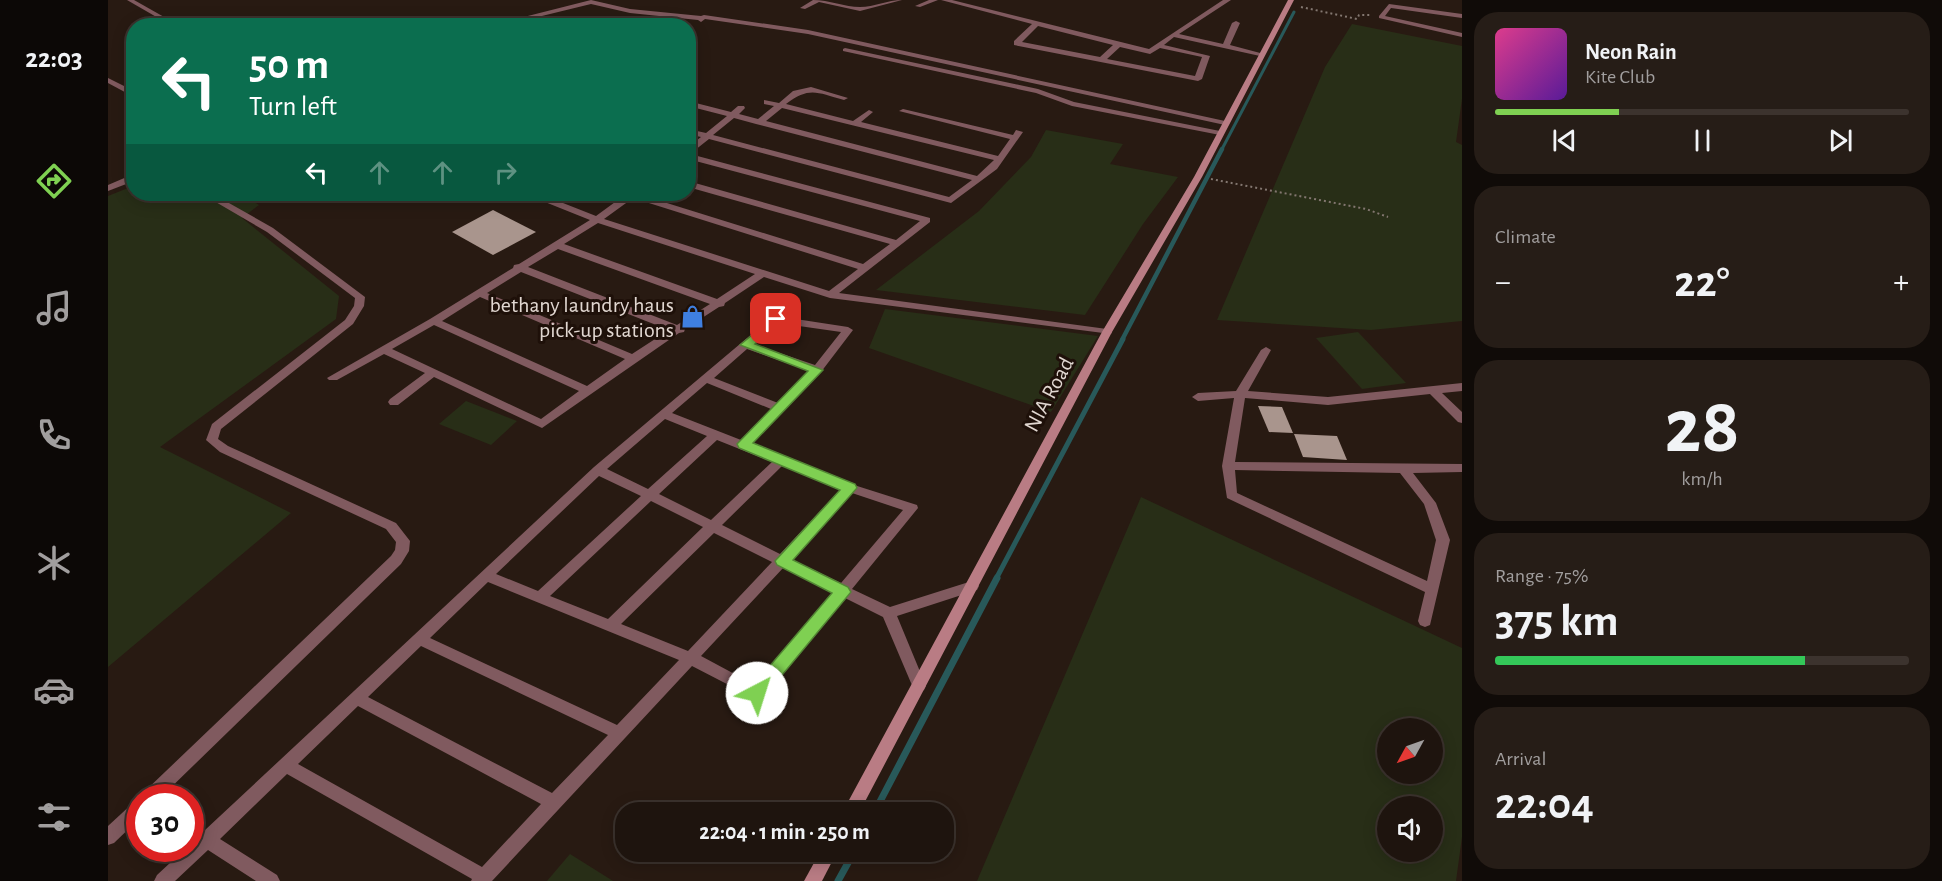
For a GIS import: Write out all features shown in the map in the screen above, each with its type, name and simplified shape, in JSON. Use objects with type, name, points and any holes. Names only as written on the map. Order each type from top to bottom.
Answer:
[{"type":"street","points":[[803,8],[818,0],[860,9],[899,0]]},
{"type":"street","points":[[870,0],[884,4]]},
{"type":"street","points":[[918,6],[934,0]]},
{"type":"street","points":[[944,0],[1150,52]]},
{"type":"street","points":[[1133,67],[1173,35],[1228,0]]},
{"type":"street","name":"NIA Road","points":[[856,802],[1107,332],[1198,177],[1260,54],[1290,2]]},
{"type":"street","points":[[1462,16],[1389,6],[1382,17],[1462,35]]},
{"type":"street","points":[[1037,23],[1017,43],[1198,79],[1206,56],[1159,46]]},
{"type":"street","points":[[1225,47],[1236,23]]},
{"type":"street","points":[[1173,35],[1260,54]]},
{"type":"street","points":[[1102,60],[1118,44]]},
{"type":"street","points":[[108,80],[126,90]]},
{"type":"street","points":[[759,122],[796,93],[811,89],[843,98]]},
{"type":"street","points":[[767,102],[1000,159]]},
{"type":"street","points":[[696,105],[979,179]]},
{"type":"street","points":[[696,147],[741,108]]},
{"type":"street","points":[[696,133],[951,200],[994,167],[1017,135],[903,111]]},
{"type":"street","points":[[855,123],[869,112]]},
{"type":"street","points":[[696,156],[927,220],[830,295]]},
{"type":"street","points":[[108,188],[126,181]]},
{"type":"street","points":[[696,186],[897,243]]},
{"type":"street","points":[[164,784],[396,560],[402,551],[403,541],[391,526],[224,449],[212,440],[216,427],[349,322],[359,306],[360,297],[270,230],[219,201]]},
{"type":"street","points":[[549,201],[597,220],[830,295],[1107,332]]},
{"type":"street","points":[[556,204],[560,201]]},
{"type":"street","points":[[333,378],[434,321],[597,220],[622,201]]},
{"type":"street","points":[[653,201],[865,268]]},
{"type":"street","points":[[557,245],[720,304]]},
{"type":"street","points":[[518,267],[680,330]]},
{"type":"street","points":[[385,350],[542,424],[633,358],[680,330],[764,273]]},
{"type":"street","points":[[479,293],[633,358]]},
{"type":"street","points":[[164,881],[598,470],[776,319],[849,330],[817,370],[744,444]]},
{"type":"street","points":[[434,321],[588,391]]},
{"type":"street","points":[[746,345],[817,370]]},
{"type":"street","points":[[1266,350],[1240,394],[1228,466],[1231,495],[1432,589]]},
{"type":"street","points":[[394,402],[432,373]]},
{"type":"street","points":[[706,379],[779,408]]},
{"type":"street","points":[[1198,397],[1240,394],[1328,401],[1462,387]]},
{"type":"street","points":[[1433,390],[1462,419]]},
{"type":"street","points":[[486,576],[691,658],[757,693],[912,508],[850,488],[744,444],[663,414]]},
{"type":"street","points":[[540,597],[716,434]]},
{"type":"street","points":[[610,626],[781,460]]},
{"type":"street","points":[[1228,466],[1462,468]]},
{"type":"street","points":[[1403,469],[1430,503],[1443,540],[1425,621]]},
{"type":"street","points":[[598,470],[889,613],[972,586]]},
{"type":"street","points":[[285,765],[482,879],[850,488]]},
{"type":"street","points":[[889,613],[919,686]]},
{"type":"street","points":[[419,639],[620,733]]},
{"type":"street","points":[[357,698],[554,803]]},
{"type":"street","points":[[108,837],[126,820]]},
{"type":"street","points":[[207,840],[271,881]]},
{"type":"street","points":[[813,881],[823,862]]},
{"type":"lane","points":[[130,0],[163,18]]},
{"type":"lane","points":[[526,18],[596,2],[630,11],[700,18],[804,35],[927,60],[1222,128]]},
{"type":"lane","points":[[845,50],[1038,91],[1072,104],[1222,128]]},
{"type":"path","points":[[1290,2],[1333,16],[1357,19],[1359,15],[1382,17]]},
{"type":"path","points":[[1206,178],[1366,209],[1388,217]]},
{"type":"green space","points":[[1352,24],[1462,46],[1462,99],[1456,142],[1462,145],[1462,321],[1371,330],[1217,320],[1325,67]]},
{"type":"green space","points":[[1046,130],[1123,144],[1110,164],[1178,177],[1143,224],[1085,315],[876,290],[979,211],[1031,157]]},
{"type":"green space","points":[[126,189],[126,201],[252,201],[259,205],[242,218],[339,296],[336,319],[160,447],[291,513],[108,667],[108,196]]},
{"type":"green space","points":[[885,309],[1098,336],[1051,412],[869,348]]},
{"type":"green space","points":[[1358,332],[1406,383],[1362,389],[1316,338]]},
{"type":"green space","points":[[466,401],[517,421],[491,445],[439,424]]},
{"type":"green space","points":[[1141,497],[1462,648],[1462,837],[1456,881],[977,881]]},
{"type":"green space","points":[[570,854],[613,881],[547,881]]},
{"type":"building","points":[[493,210],[536,232],[493,255],[452,232]]},
{"type":"building","points":[[1258,406],[1282,407],[1293,433],[1269,432]]},
{"type":"building","points":[[1294,434],[1337,436],[1347,460],[1303,457]]},
{"type":"waterway","points":[[1221,151],[1294,12]]},
{"type":"waterway","points":[[1122,340],[1222,149]]},
{"type":"waterway","points":[[996,579],[1123,339]]},
{"type":"waterway","points":[[880,802],[997,578]]},
{"type":"waterway","points":[[838,881],[848,862]]},
{"type":"place","name":"bethany laundry haus pick-up stations","points":[[692,317]]},
{"type":"route","points":[[757,693],[843,592],[782,561],[850,488],[744,444],[817,370],[746,345],[776,319]]}]
